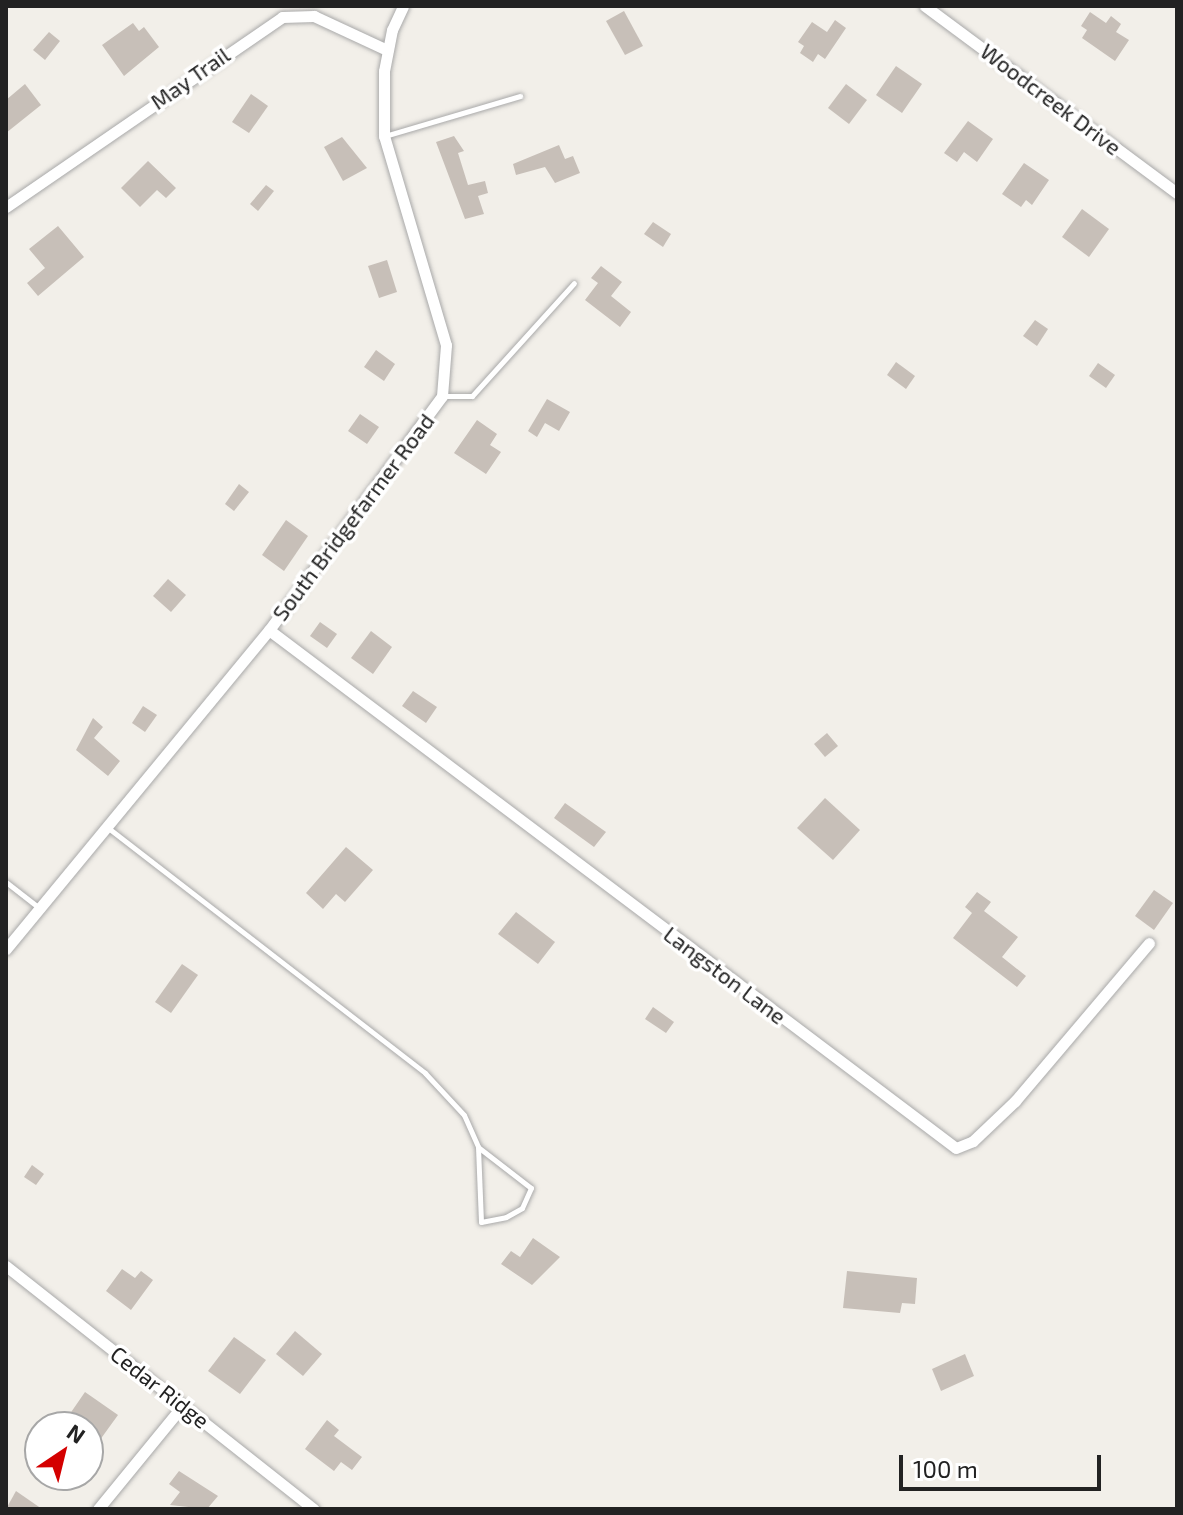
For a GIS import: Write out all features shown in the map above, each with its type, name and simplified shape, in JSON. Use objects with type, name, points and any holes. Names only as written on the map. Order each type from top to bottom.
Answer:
[{"type":"street","name":"South Bridgefarmer Road","points":[[6,949],[269,630],[442,396],[446,345],[384,136],[387,50],[403,6]]},
{"type":"street","name":"Woodcreek Drive","points":[[925,6],[1177,193]]},
{"type":"street","name":"May Trail","points":[[6,207],[282,17],[314,16],[387,50]]},
{"type":"street","name":"Langston Lane","points":[[269,630],[956,1148],[973,1141],[1015,1101],[1149,943]]},
{"type":"street","name":"Cedar Ridge","points":[[6,1266],[314,1509]]},
{"type":"street","points":[[98,1509],[183,1405]]},
{"type":"lane","points":[[384,136],[520,96]]},
{"type":"lane","points":[[442,396],[472,396],[574,283]]},
{"type":"lane","points":[[106,826],[425,1073],[464,1115],[478,1147],[481,1222],[506,1217],[522,1208],[531,1188],[478,1147]]},
{"type":"lane","points":[[6,882],[39,907]]},
{"type":"building","points":[[624,11],[643,46],[625,55],[606,21]]},
{"type":"building","points":[[1090,12],[1106,23],[1111,16],[1121,24],[1116,32],[1129,40],[1115,61],[1082,38],[1087,30],[1081,26]]},
{"type":"building","points":[[835,20],[846,28],[825,59],[818,54],[813,62],[800,53],[804,46],[798,42],[812,22],[827,32]]},
{"type":"building","points":[[133,23],[139,31],[144,27],[159,47],[124,76],[102,45]]},
{"type":"building","points":[[49,32],[60,41],[45,60],[33,50]]},
{"type":"building","points":[[896,66],[922,84],[902,113],[876,95]]},
{"type":"building","points":[[25,84],[41,105],[6,133],[6,100]]},
{"type":"building","points":[[846,84],[867,100],[849,124],[828,108]]},
{"type":"building","points":[[251,94],[268,106],[249,133],[232,122]]},
{"type":"building","points":[[968,121],[993,139],[977,162],[964,152],[957,162],[944,153]]},
{"type":"building","points":[[454,136],[464,151],[458,153],[468,185],[485,181],[488,193],[478,196],[484,214],[465,219],[436,142]]},
{"type":"building","points":[[342,137],[367,168],[343,181],[324,147]]},
{"type":"building","points":[[559,145],[565,159],[573,156],[580,173],[555,183],[545,167],[516,175],[513,164]]},
{"type":"building","points":[[148,161],[176,188],[166,198],[157,190],[140,207],[121,188]]},
{"type":"building","points":[[1024,163],[1049,180],[1032,205],[1026,200],[1021,207],[1002,194]]},
{"type":"building","points":[[266,185],[274,191],[258,211],[250,204]]},
{"type":"building","points":[[1082,209],[1109,229],[1089,257],[1062,237]]},
{"type":"building","points":[[653,222],[671,234],[663,247],[644,234]]},
{"type":"building","points":[[58,226],[84,257],[38,296],[27,283],[45,268],[29,249]]},
{"type":"building","points":[[387,260],[397,292],[379,298],[368,266]]},
{"type":"building","points":[[601,266],[622,282],[611,296],[631,312],[620,327],[585,300],[598,283],[591,278]]},
{"type":"building","points":[[1035,320],[1048,329],[1037,346],[1023,336]]},
{"type":"building","points":[[376,350],[395,364],[384,381],[364,367]]},
{"type":"building","points":[[896,362],[915,376],[906,389],[887,375]]},
{"type":"building","points":[[1098,363],[1115,375],[1106,388],[1089,376]]},
{"type":"building","points":[[547,399],[570,412],[559,431],[545,423],[537,437],[528,431]]},
{"type":"building","points":[[360,414],[379,427],[367,444],[348,431]]},
{"type":"building","points":[[477,420],[497,434],[490,445],[501,452],[486,474],[454,453]]},
{"type":"building","points":[[239,484],[249,492],[234,511],[225,504]]},
{"type":"building","points":[[286,520],[308,536],[284,571],[262,555]]},
{"type":"building","points":[[168,579],[186,595],[171,612],[153,596]]},
{"type":"building","points":[[320,622],[337,634],[327,648],[310,636]]},
{"type":"building","points":[[371,631],[392,647],[373,674],[351,658]]},
{"type":"building","points":[[413,691],[437,707],[426,723],[402,706]]},
{"type":"building","points":[[143,706],[157,715],[145,732],[132,723]]},
{"type":"building","points":[[93,718],[103,727],[94,738],[120,761],[108,776],[76,750]]},
{"type":"building","points":[[827,733],[838,746],[825,757],[814,744]]},
{"type":"building","points":[[825,798],[860,830],[833,860],[797,828]]},
{"type":"building","points":[[565,803],[606,832],[594,847],[554,818]]},
{"type":"building","points":[[346,847],[373,870],[345,902],[336,894],[323,909],[306,893]]},
{"type":"building","points":[[1154,890],[1173,903],[1154,930],[1135,916]]},
{"type":"building","points":[[977,892],[991,902],[984,911],[1018,937],[1002,957],[1026,976],[1017,987],[953,938],[972,913],[965,907]]},
{"type":"building","points":[[516,912],[555,942],[538,964],[498,934]]},
{"type":"building","points":[[182,964],[198,975],[171,1013],[155,1002]]},
{"type":"building","points":[[653,1007],[674,1022],[666,1033],[645,1019]]},
{"type":"building","points":[[32,1165],[44,1174],[36,1185],[24,1177]]},
{"type":"building","points":[[533,1238],[560,1257],[532,1285],[501,1264],[511,1251],[520,1257]]},
{"type":"building","points":[[122,1269],[135,1278],[141,1271],[153,1280],[131,1310],[106,1291]]},
{"type":"building","points":[[847,1271],[917,1278],[915,1304],[902,1303],[900,1313],[843,1308]]},
{"type":"building","points":[[295,1331],[322,1354],[303,1376],[276,1354]]},
{"type":"building","points":[[234,1337],[266,1360],[240,1394],[208,1371]]},
{"type":"building","points":[[965,1354],[974,1376],[941,1391],[932,1369]]},
{"type":"building","points":[[85,1392],[118,1415],[104,1434],[104,1411],[72,1411]]},
{"type":"building","points":[[327,1420],[339,1430],[334,1436],[362,1457],[352,1470],[341,1462],[334,1471],[305,1449]]},
{"type":"building","points":[[179,1471],[218,1496],[207,1509],[170,1505],[180,1492],[169,1484]]},
{"type":"building","points":[[16,1491],[42,1509],[6,1509]]}]
